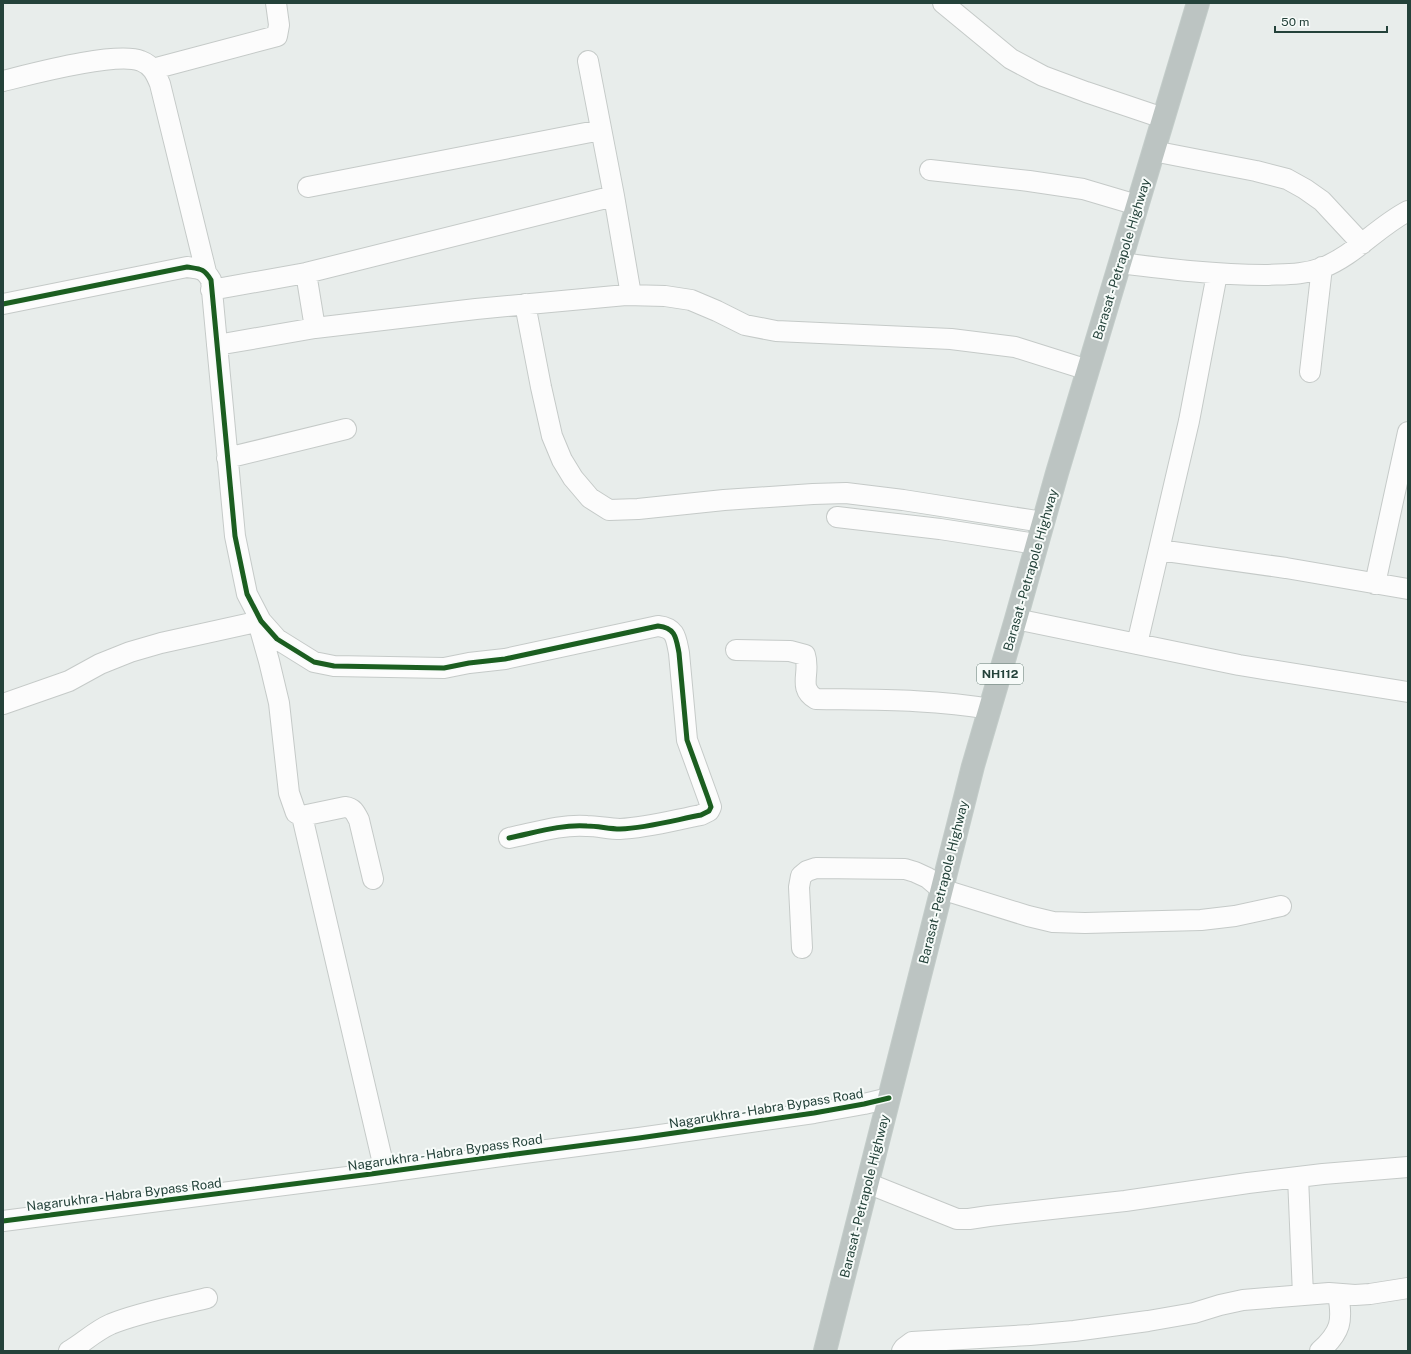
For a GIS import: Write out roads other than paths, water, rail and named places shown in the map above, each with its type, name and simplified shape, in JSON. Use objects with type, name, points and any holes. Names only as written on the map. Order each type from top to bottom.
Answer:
[{"type":"highway","name":"Barasat - Petrapole Highway","points":[[825,1351],[973,766],[1016,619],[1036,544],[1198,3]]},
{"type":"street","points":[[153,69],[277,36],[279,25],[276,3]]},
{"type":"street","points":[[943,3],[1011,59],[1043,76],[1163,118]]},
{"type":"street","points":[[3,81],[97,60],[127,59],[142,61],[153,69],[160,84],[209,281],[217,345],[235,536],[247,594],[259,621],[279,703],[289,792],[296,813],[302,816],[345,807],[350,808],[355,812],[359,820],[373,879]]},
{"type":"street","points":[[588,61],[631,295]]},
{"type":"street","points":[[308,187],[601,130]]},
{"type":"street","points":[[1153,151],[1256,171],[1287,180],[1305,189],[1322,201],[1362,244]]},
{"type":"street","points":[[930,170],[1029,180],[1083,189],[1137,205]]},
{"type":"street","points":[[209,281],[306,273],[614,196]]},
{"type":"street","points":[[1120,263],[1179,271],[1217,274],[1299,274],[1322,268],[1349,254],[1398,216],[1408,211]]},
{"type":"street","points":[[3,304],[188,267],[199,268],[209,281]]},
{"type":"street","points":[[1310,372],[1322,268]]},
{"type":"street","points":[[306,273],[315,328]]},
{"type":"street","points":[[1137,644],[1188,421],[1217,274]]},
{"type":"street","points":[[217,345],[315,328],[476,309],[631,295],[665,296],[691,300],[746,325],[776,331],[951,339],[1015,348],[1088,370]]},
{"type":"street","points":[[525,304],[551,429],[562,460],[573,478],[590,498],[609,510],[638,509],[724,500],[813,494],[846,494],[903,500],[1043,522]]},
{"type":"street","points":[[227,458],[346,429]]},
{"type":"street","points":[[1375,584],[1408,432]]},
{"type":"street","points":[[837,518],[940,529],[1036,544]]},
{"type":"street","points":[[1159,550],[1286,568],[1408,589]]},
{"type":"street","points":[[1016,619],[1239,665],[1408,692]]},
{"type":"street","points":[[3,704],[69,681],[100,664],[130,652],[161,643],[259,621]]},
{"type":"street","points":[[259,621],[277,639],[314,662],[334,666],[444,668],[469,663],[505,659],[658,626],[667,627],[673,631],[677,640],[679,653],[687,740],[711,807],[709,811],[701,815],[648,826],[621,829],[575,826],[508,838]]},
{"type":"street","points":[[736,650],[790,651],[805,655],[807,661],[806,688],[809,695],[816,700],[919,701],[963,704],[990,709]]},
{"type":"street","points":[[302,816],[385,1172]]},
{"type":"street","points":[[802,948],[799,887],[801,876],[807,871],[816,868],[905,869],[928,878],[941,889],[1028,916],[1053,922],[1201,920],[1235,916],[1281,906]]},
{"type":"street","name":"Nagarukhra - Habra Bypass Road","points":[[3,1220],[385,1172],[639,1138],[807,1114],[889,1098]]},
{"type":"street","points":[[867,1183],[957,1219],[969,1220],[989,1216],[1125,1201],[1298,1177],[1408,1167]]},
{"type":"street","points":[[1298,1177],[1303,1295]]},
{"type":"street","points":[[902,1351],[912,1342],[1030,1334],[1148,1321],[1243,1300],[1303,1295],[1370,1294],[1408,1288]]},
{"type":"street","points":[[1320,1351],[1338,1328],[1341,1310],[1338,1294]]},
{"type":"street","points":[[69,1351],[95,1332],[112,1324],[207,1298]]}]
